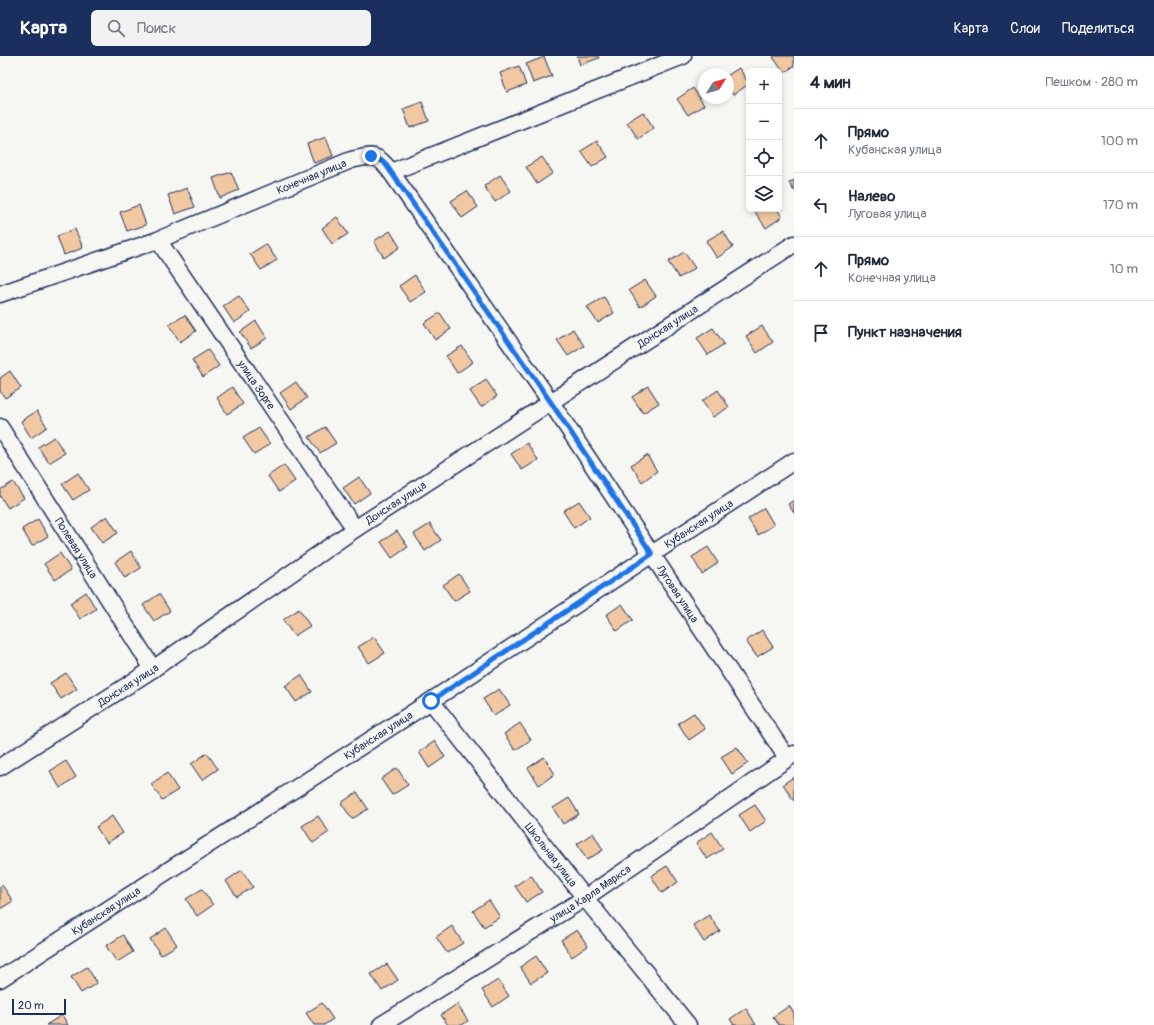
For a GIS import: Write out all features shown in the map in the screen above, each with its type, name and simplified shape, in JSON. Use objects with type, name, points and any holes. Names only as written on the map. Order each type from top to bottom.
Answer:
[{"type":"street","points":[[391,172],[683,56]]},
{"type":"street","name":"Конечная улица","points":[[0,294],[158,240],[351,160],[371,156],[384,162],[391,172]]},
{"type":"street","name":"Луговая улица","points":[[391,172],[550,401],[652,554],[791,756]]},
{"type":"street","name":"улица Зорге","points":[[158,240],[355,529]]},
{"type":"street","name":"Донская улица","points":[[0,767],[153,668],[355,529],[794,244]]},
{"type":"street","name":"Полевая улица","points":[[0,427],[153,668]]},
{"type":"street","name":"Кубанская улица","points":[[0,979],[431,701],[794,461]]},
{"type":"street","name":"Школьная улица","points":[[431,701],[585,898],[688,1025]]},
{"type":"street","name":"улица Карла Маркса","points":[[381,1025],[585,898],[791,756]]},
{"type":"building","points":[[577,56],[598,56],[599,58],[580,65]]},
{"type":"building","points":[[794,56],[794,66],[784,73],[773,57]]},
{"type":"building","points":[[544,57],[552,76],[533,83],[526,64]]},
{"type":"building","points":[[519,66],[526,85],[507,92],[500,73]]},
{"type":"building","points":[[739,68],[746,79],[746,86],[734,94],[734,71]]},
{"type":"building","points":[[693,88],[698,96],[698,104],[704,105],[688,115],[677,99]]},
{"type":"building","points":[[422,102],[429,121],[410,128],[403,109]]},
{"type":"building","points":[[643,112],[654,128],[638,139],[627,122]]},
{"type":"building","points":[[326,137],[333,156],[314,163],[307,144]]},
{"type":"building","points":[[597,141],[608,157],[592,167],[581,151]]},
{"type":"building","points":[[542,157],[553,173],[537,184],[526,167]]},
{"type":"building","points":[[231,172],[239,190],[220,198],[213,178]]},
{"type":"building","points":[[500,175],[511,191],[495,202],[484,186]]},
{"type":"building","points":[[794,180],[794,191],[789,183]]},
{"type":"building","points":[[187,188],[195,207],[175,214],[168,195]]},
{"type":"building","points":[[467,191],[478,207],[462,218],[451,201]]},
{"type":"building","points":[[139,205],[146,225],[127,231],[120,212]]},
{"type":"building","points":[[755,212],[779,212],[782,217],[766,228]]},
{"type":"building","points":[[337,217],[348,234],[332,244],[322,228]]},
{"type":"building","points":[[75,229],[83,248],[64,255],[57,236]]},
{"type":"building","points":[[390,231],[400,247],[384,258],[374,241]]},
{"type":"building","points":[[723,231],[733,247],[717,258],[706,241]]},
{"type":"building","points":[[266,244],[277,260],[261,270],[250,254]]},
{"type":"building","points":[[684,252],[695,268],[679,278],[668,262]]},
{"type":"building","points":[[415,275],[426,292],[410,302],[399,286]]},
{"type":"building","points":[[645,280],[656,296],[640,307],[629,290]]},
{"type":"building","points":[[239,296],[250,312],[234,323],[223,306]]},
{"type":"building","points":[[604,297],[614,313],[598,323],[587,307]]},
{"type":"building","points":[[440,313],[451,329],[435,340],[424,323]]},
{"type":"building","points":[[185,315],[196,331],[180,342],[169,325]]},
{"type":"building","points":[[256,321],[267,338],[251,348],[240,332]]},
{"type":"building","points":[[762,326],[773,342],[757,353],[746,336]]},
{"type":"building","points":[[713,328],[724,344],[708,355],[697,338]]},
{"type":"building","points":[[573,329],[584,346],[568,356],[557,340]]},
{"type":"building","points":[[462,346],[473,362],[457,373],[446,356]]},
{"type":"building","points":[[208,350],[219,366],[203,377],[192,360]]},
{"type":"building","points":[[10,371],[21,388],[5,398],[0,391],[0,378]]},
{"type":"building","points":[[486,380],[497,396],[481,407],[470,391]]},
{"type":"building","points":[[296,382],[307,398],[291,409],[280,393]]},
{"type":"building","points":[[648,386],[659,403],[643,413],[632,397]]},
{"type":"building","points":[[232,387],[243,404],[227,414],[217,398]]},
{"type":"building","points":[[718,390],[729,407],[713,417],[702,401]]},
{"type":"building","points":[[37,411],[47,427],[31,438],[21,421]]},
{"type":"building","points":[[325,427],[336,443],[320,453],[309,437]]},
{"type":"building","points":[[259,428],[270,444],[254,454],[243,438]]},
{"type":"building","points":[[54,437],[65,453],[49,463],[38,447]]},
{"type":"building","points":[[527,443],[538,460],[522,470],[511,454]]},
{"type":"building","points":[[647,455],[657,471],[642,482],[631,465]]},
{"type":"building","points":[[284,465],[295,481],[279,492],[268,476]]},
{"type":"building","points":[[78,473],[89,490],[73,500],[62,484]]},
{"type":"building","points":[[359,477],[370,493],[354,504],[343,488]]},
{"type":"building","points":[[13,482],[24,498],[8,508],[0,496],[0,490]]},
{"type":"building","points":[[794,500],[794,513],[788,504]]},
{"type":"building","points":[[579,501],[590,517],[574,528],[563,511]]},
{"type":"building","points":[[764,508],[774,525],[758,535],[748,519]]},
{"type":"building","points":[[107,516],[118,533],[102,543],[91,527]]},
{"type":"building","points":[[38,519],[48,536],[32,546],[22,529]]},
{"type":"building","points":[[430,524],[441,540],[425,551],[414,534]]},
{"type":"building","points":[[397,531],[408,547],[392,558],[381,542]]},
{"type":"building","points":[[708,547],[718,563],[702,574],[692,557]]},
{"type":"building","points":[[131,551],[141,568],[125,578],[115,562]]},
{"type":"building","points":[[60,553],[71,570],[55,580],[44,564]]},
{"type":"building","points":[[459,574],[470,591],[454,601],[443,585]]},
{"type":"building","points":[[86,592],[96,609],[80,619],[70,603]]},
{"type":"building","points":[[159,594],[170,611],[154,621],[143,605]]},
{"type":"building","points":[[622,604],[633,620],[617,631],[606,615]]},
{"type":"building","points":[[299,609],[310,626],[294,636],[283,620]]},
{"type":"building","points":[[762,630],[773,647],[757,657],[746,641]]},
{"type":"building","points":[[374,637],[385,653],[369,663],[358,647]]},
{"type":"building","points":[[66,673],[77,689],[61,699],[50,683]]},
{"type":"building","points":[[301,675],[312,692],[296,702],[285,686]]},
{"type":"building","points":[[499,689],[510,705],[494,716],[483,699]]},
{"type":"building","points":[[694,713],[705,729],[689,740],[678,723]]},
{"type":"building","points":[[520,723],[531,740],[515,750],[504,734]]},
{"type":"building","points":[[435,741],[445,757],[429,768],[419,752]]},
{"type":"building","points":[[737,747],[748,763],[732,774],[721,757]]},
{"type":"building","points":[[207,753],[218,769],[202,780],[191,764]]},
{"type":"building","points":[[544,757],[555,774],[539,785],[528,768]]},
{"type":"building","points":[[66,761],[76,777],[60,788],[50,771]]},
{"type":"building","points":[[397,768],[408,785],[392,795],[381,779]]},
{"type":"building","points":[[167,773],[178,790],[162,800],[151,784]]},
{"type":"building","points":[[794,777],[794,801],[783,784]]},
{"type":"building","points":[[357,792],[368,809],[352,819],[341,803]]},
{"type":"building","points":[[569,798],[579,814],[563,824],[553,808]]},
{"type":"building","points":[[755,805],[766,821],[750,832],[739,815]]},
{"type":"building","points":[[112,816],[123,833],[107,843],[96,827]]},
{"type":"building","points":[[318,816],[329,832],[313,843],[302,826]]},
{"type":"building","points":[[712,832],[723,849],[707,859],[696,843]]},
{"type":"building","points":[[593,833],[603,850],[587,860],[577,844]]},
{"type":"building","points":[[667,866],[678,882],[662,893],[651,876]]},
{"type":"building","points":[[242,870],[253,887],[237,897],[226,881]]},
{"type":"building","points":[[531,875],[542,892],[526,902],[515,886]]},
{"type":"building","points":[[2,885],[13,901],[0,909],[0,886]]},
{"type":"building","points":[[202,889],[213,905],[197,916],[186,899]]},
{"type":"building","points":[[489,900],[500,917],[484,927],[473,911]]},
{"type":"building","points":[[709,915],[720,931],[704,942],[693,925]]},
{"type":"building","points":[[452,926],[463,943],[447,953],[436,937]]},
{"type":"building","points":[[166,928],[177,945],[161,955],[150,939]]},
{"type":"building","points":[[577,930],[588,946],[572,957],[561,940]]},
{"type":"building","points":[[123,935],[133,952],[117,962],[106,946]]},
{"type":"building","points":[[536,956],[547,973],[531,983],[520,967]]},
{"type":"building","points":[[387,964],[398,980],[382,991],[371,974]]},
{"type":"building","points":[[87,967],[97,983],[81,993],[71,977]]},
{"type":"building","points":[[498,980],[509,996],[493,1007],[482,990]]},
{"type":"building","points":[[322,1003],[333,1019],[324,1025],[314,1025],[306,1013]]},
{"type":"building","points":[[457,1004],[468,1021],[462,1025],[448,1025],[441,1015]]},
{"type":"building","points":[[789,1006],[794,1013],[794,1025],[779,1025],[773,1017]]},
{"type":"building","points":[[746,1008],[756,1025],[734,1025],[730,1019]]},
{"type":"building","points":[[62,1015],[68,1025],[46,1025]]},
{"type":"route","points":[[371,156],[384,162],[550,401],[652,554],[431,701]]}]
